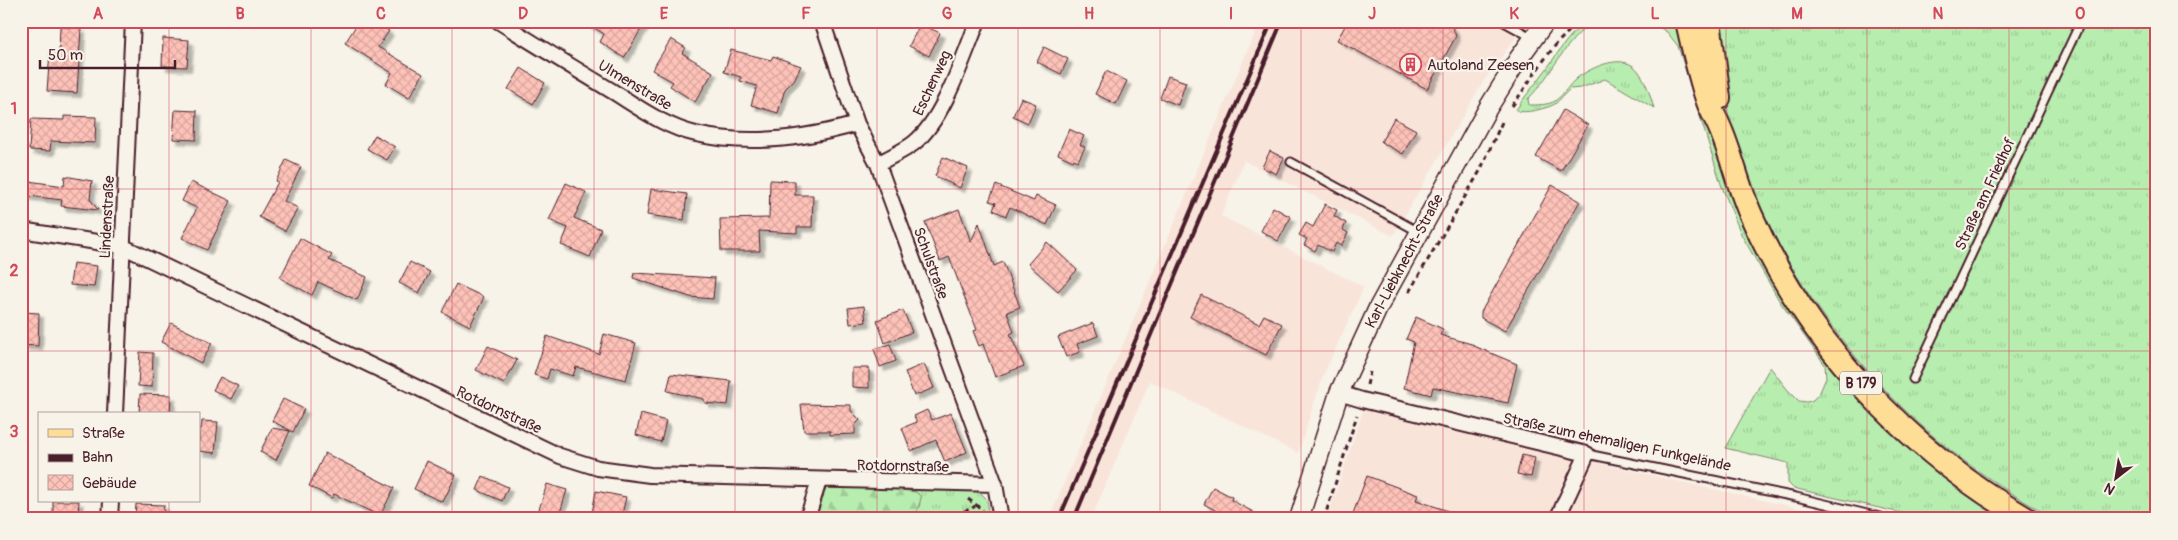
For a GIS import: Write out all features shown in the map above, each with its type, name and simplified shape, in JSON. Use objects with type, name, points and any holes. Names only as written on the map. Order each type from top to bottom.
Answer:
[{"type":"main road","name":"B 179","points":[[1687,21],[1708,103],[1723,134],[1751,215],[1774,262],[1823,338],[1860,382],[1905,430],[1971,483],[2027,519]]},
{"type":"main road","name":"B 179","points":[[1709,21],[1723,134]]},
{"type":"street","name":"Lindenstraße","points":[[115,412],[132,21]]},
{"type":"street","name":"Ulmenstraße","points":[[498,21],[662,121],[694,133],[748,141],[784,139],[830,132],[857,124]]},
{"type":"street","name":"Schulstraße","points":[[822,21],[857,124],[878,164],[995,484],[1000,516]]},
{"type":"street","name":"Eschenweg","points":[[878,164],[914,143],[930,127],[942,106],[978,21]]},
{"type":"street","name":"Karl-Liebknecht-Straße","points":[[1298,519],[1339,393],[1378,308],[1418,232],[1488,108],[1546,21]]},
{"type":"street","name":"Rotdornstraße","points":[[21,230],[122,246],[560,456],[598,468],[650,474],[819,481],[995,484]]},
{"type":"street","name":"Straße zum ehemaligen Funkgelände","points":[[1339,393],[1587,454]]},
{"type":"street","points":[[1557,519],[1587,454]]},
{"type":"street","points":[[807,519],[819,481]]},
{"type":"street","points":[[110,519],[111,502]]},
{"type":"lane","points":[[1502,21],[1533,38]]},
{"type":"lane","name":"Straße am Friedhof","points":[[1913,379],[2082,21]]},
{"type":"lane","points":[[1291,162],[1418,232]]},
{"type":"lane","name":"Straße zum ehemaligen Funkgelände","points":[[1587,454],[1796,497],[1888,519]]},
{"type":"path","points":[[1512,106],[1549,54],[1572,28],[1582,21]]},
{"type":"path","points":[[1406,297],[1480,171],[1506,114]]},
{"type":"path","points":[[1324,519],[1370,370]]},
{"type":"path","points":[[960,483],[963,493],[975,506],[1000,516]]},
{"type":"path","points":[[938,519],[971,509],[975,506]]},
{"type":"shaded area","points":[[1260,21],[1528,21],[1483,82],[1393,236],[1244,161],[1221,216],[1364,287],[1323,376],[1298,453],[1150,381],[1091,519],[1049,519]]},
{"type":"shaded area","points":[[1363,410],[1602,464],[1846,519],[1327,519]]},
{"type":"green space","points":[[1587,21],[1594,21],[1567,48],[1528,99],[1529,105],[1555,101],[1574,80],[1583,74],[1608,63],[1617,62],[1633,66],[1639,72],[1654,108],[1605,79],[1581,88],[1570,89],[1555,104],[1547,107],[1524,112],[1516,110],[1568,39]]},
{"type":"green space","points":[[1649,21],[1681,23],[1695,85],[1731,195],[1799,319],[2008,519],[1927,519],[1793,488],[1788,483],[1788,463],[1725,448],[1770,367],[1799,401],[1807,402],[1813,400],[1820,392],[1826,378],[1825,365],[1780,302],[1741,234],[1722,187],[1678,46],[1667,32]]},
{"type":"green space","points":[[1717,21],[2157,21],[2157,519],[2064,520],[2048,516],[1984,475],[1941,443],[1899,404],[1859,361],[1823,314],[1790,264],[1762,212],[1741,160],[1727,108]]},
{"type":"green space","points":[[819,481],[899,482],[901,490],[916,492],[921,497],[917,519],[807,519]]},
{"type":"green space","points":[[908,490],[978,492],[987,500],[988,511],[986,519],[917,519],[916,512],[920,504],[916,492]]},
{"type":"building","points":[[359,21],[373,21],[389,31],[378,47],[423,74],[409,98],[386,84],[392,73],[345,43]]},
{"type":"building","points":[[583,21],[646,21],[624,58],[600,42],[604,34]]},
{"type":"building","name":"Autoland Zeesen","points":[[1348,21],[1444,21],[1452,26],[1456,36],[1427,89],[1337,40]]},
{"type":"building","points":[[920,24],[940,33],[929,56],[909,46]]},
{"type":"building","points":[[60,27],[81,28],[77,93],[47,91],[50,52],[59,53]]},
{"type":"building","points":[[163,38],[189,40],[187,67],[162,66]]},
{"type":"building","points":[[671,39],[686,48],[682,53],[713,72],[695,102],[670,86],[673,82],[652,70]]},
{"type":"building","points":[[1044,47],[1068,59],[1061,74],[1037,62]]},
{"type":"building","points":[[731,50],[771,60],[773,56],[801,66],[794,80],[785,89],[778,113],[751,105],[757,86],[740,81],[741,77],[724,72]]},
{"type":"building","points":[[521,68],[545,83],[533,104],[508,89]]},
{"type":"building","points":[[1106,71],[1127,81],[1116,104],[1095,94]]},
{"type":"building","points":[[1168,76],[1186,82],[1178,105],[1160,98]]},
{"type":"building","points":[[1021,98],[1036,104],[1028,123],[1013,116]]},
{"type":"building","points":[[175,110],[197,111],[196,140],[173,139]]},
{"type":"building","points":[[1563,110],[1588,125],[1561,171],[1536,157]]},
{"type":"building","points":[[64,116],[96,117],[95,143],[51,141],[50,151],[29,150],[31,119],[64,120]]},
{"type":"building","points":[[1394,118],[1416,130],[1403,154],[1381,142]]},
{"type":"building","points":[[1069,129],[1084,136],[1080,145],[1085,147],[1078,161],[1074,159],[1073,161],[1058,154]]},
{"type":"building","points":[[375,135],[395,147],[387,160],[367,149]]},
{"type":"building","points":[[1270,151],[1284,158],[1276,174],[1262,167]]},
{"type":"building","points":[[943,157],[968,168],[960,188],[935,176]]},
{"type":"building","points":[[286,160],[301,167],[284,201],[298,208],[285,231],[259,217],[278,182],[276,181]]},
{"type":"building","points":[[65,176],[92,181],[90,199],[98,210],[61,206],[62,200],[21,195],[21,180],[64,186]]},
{"type":"building","points":[[770,180],[795,181],[795,195],[813,195],[812,227],[797,227],[797,233],[759,231],[760,251],[721,251],[720,219],[769,218]]},
{"type":"building","points":[[191,182],[231,201],[207,250],[182,238],[197,208],[182,201]]},
{"type":"building","points":[[566,183],[586,192],[574,218],[601,229],[590,257],[561,245],[568,228],[549,220]]},
{"type":"building","points":[[996,185],[1034,201],[1036,196],[1056,205],[1047,225],[1010,207],[1006,216],[993,210],[996,203],[989,201]]},
{"type":"building","points":[[1552,185],[1580,201],[1505,331],[1481,318],[1481,312]]},
{"type":"building","points":[[651,189],[687,194],[684,220],[647,215]]},
{"type":"building","points":[[1325,204],[1337,210],[1334,216],[1346,223],[1343,230],[1348,233],[1341,246],[1336,243],[1332,252],[1318,245],[1315,251],[1304,245],[1307,239],[1299,235],[1306,223],[1313,227]]},
{"type":"building","points":[[1273,207],[1291,217],[1278,241],[1261,231]]},
{"type":"building","points":[[959,209],[971,242],[979,223],[994,266],[1003,262],[1020,307],[1007,312],[1014,332],[1010,334],[1024,366],[995,377],[983,344],[979,346],[973,331],[977,330],[949,257],[940,261],[925,222]]},
{"type":"building","points":[[300,238],[332,255],[329,260],[367,277],[357,300],[318,282],[312,295],[280,278]]},
{"type":"building","points":[[1047,242],[1077,270],[1058,291],[1028,264]]},
{"type":"building","points":[[410,262],[430,272],[419,293],[399,283]]},
{"type":"building","points":[[73,263],[97,266],[94,287],[70,285]]},
{"type":"building","points":[[634,273],[715,278],[713,299],[690,297],[633,278]]},
{"type":"building","points":[[456,284],[484,297],[470,326],[442,312]]},
{"type":"building","points":[[1201,295],[1259,324],[1264,315],[1282,324],[1266,355],[1190,317]]},
{"type":"building","points":[[864,306],[866,322],[850,324],[848,308]]},
{"type":"building","points":[[903,310],[912,332],[885,343],[877,320]]},
{"type":"building","points":[[21,312],[39,313],[38,346],[21,345]]},
{"type":"building","points":[[1416,317],[1443,329],[1440,335],[1475,345],[1517,364],[1508,403],[1433,387],[1431,395],[1404,388],[1414,342],[1406,339]]},
{"type":"building","points":[[171,323],[212,343],[201,363],[161,342]]},
{"type":"building","points":[[1093,323],[1098,336],[1077,344],[1080,352],[1066,357],[1058,337]]},
{"type":"building","points":[[604,334],[636,343],[626,380],[576,367],[573,376],[550,369],[547,379],[534,375],[547,336],[599,354]]},
{"type":"building","points":[[890,344],[896,361],[880,367],[874,349]]},
{"type":"building","points":[[488,346],[517,360],[504,384],[476,370]]},
{"type":"building","points":[[140,352],[153,353],[152,387],[138,386]]},
{"type":"building","points":[[924,364],[934,388],[914,396],[905,372]]},
{"type":"building","points":[[852,368],[869,368],[869,388],[852,387]]},
{"type":"building","points":[[671,374],[731,381],[728,405],[705,403],[704,399],[667,391]]},
{"type":"building","points":[[220,377],[238,386],[231,399],[213,390]]},
{"type":"building","points":[[140,394],[171,395],[170,412],[139,412]]},
{"type":"building","points":[[283,399],[304,409],[293,432],[272,421]]},
{"type":"building","points":[[801,404],[851,405],[851,411],[860,420],[855,425],[855,434],[830,435],[830,431],[804,431]]},
{"type":"building","points":[[927,410],[932,420],[951,413],[967,452],[945,462],[936,440],[911,451],[902,428],[917,422],[914,416]]},
{"type":"building","points":[[641,414],[666,421],[661,442],[636,435]]},
{"type":"building","points":[[202,421],[218,422],[215,453],[200,451]]},
{"type":"building","points":[[272,428],[290,431],[276,460],[260,452]]},
{"type":"building","points":[[325,453],[394,488],[380,516],[334,494],[332,498],[309,486]]},
{"type":"building","points":[[1522,455],[1535,458],[1531,477],[1517,474]]},
{"type":"building","points":[[427,461],[456,475],[443,502],[414,489]]},
{"type":"building","points":[[483,476],[508,487],[502,501],[477,490]]},
{"type":"building","points":[[1367,476],[1418,495],[1416,500],[1463,516],[1463,519],[1422,519],[1410,515],[1409,519],[1351,519]]},
{"type":"building","points":[[547,484],[567,490],[558,519],[536,519]]},
{"type":"building","points":[[1213,487],[1232,497],[1231,500],[1266,519],[1231,519],[1204,504]]},
{"type":"building","points":[[596,491],[626,497],[621,519],[595,519],[596,513],[592,513]]},
{"type":"building","points":[[53,502],[79,502],[78,516],[53,516]]},
{"type":"building","points":[[136,504],[164,505],[163,519],[135,519]]},
{"type":"railway","points":[[1059,519],[1272,21]]},
{"type":"railway","points":[[1074,519],[1282,21]]},
{"type":"place","name":"Autoland Zeesen","points":[[1411,65]]}]
